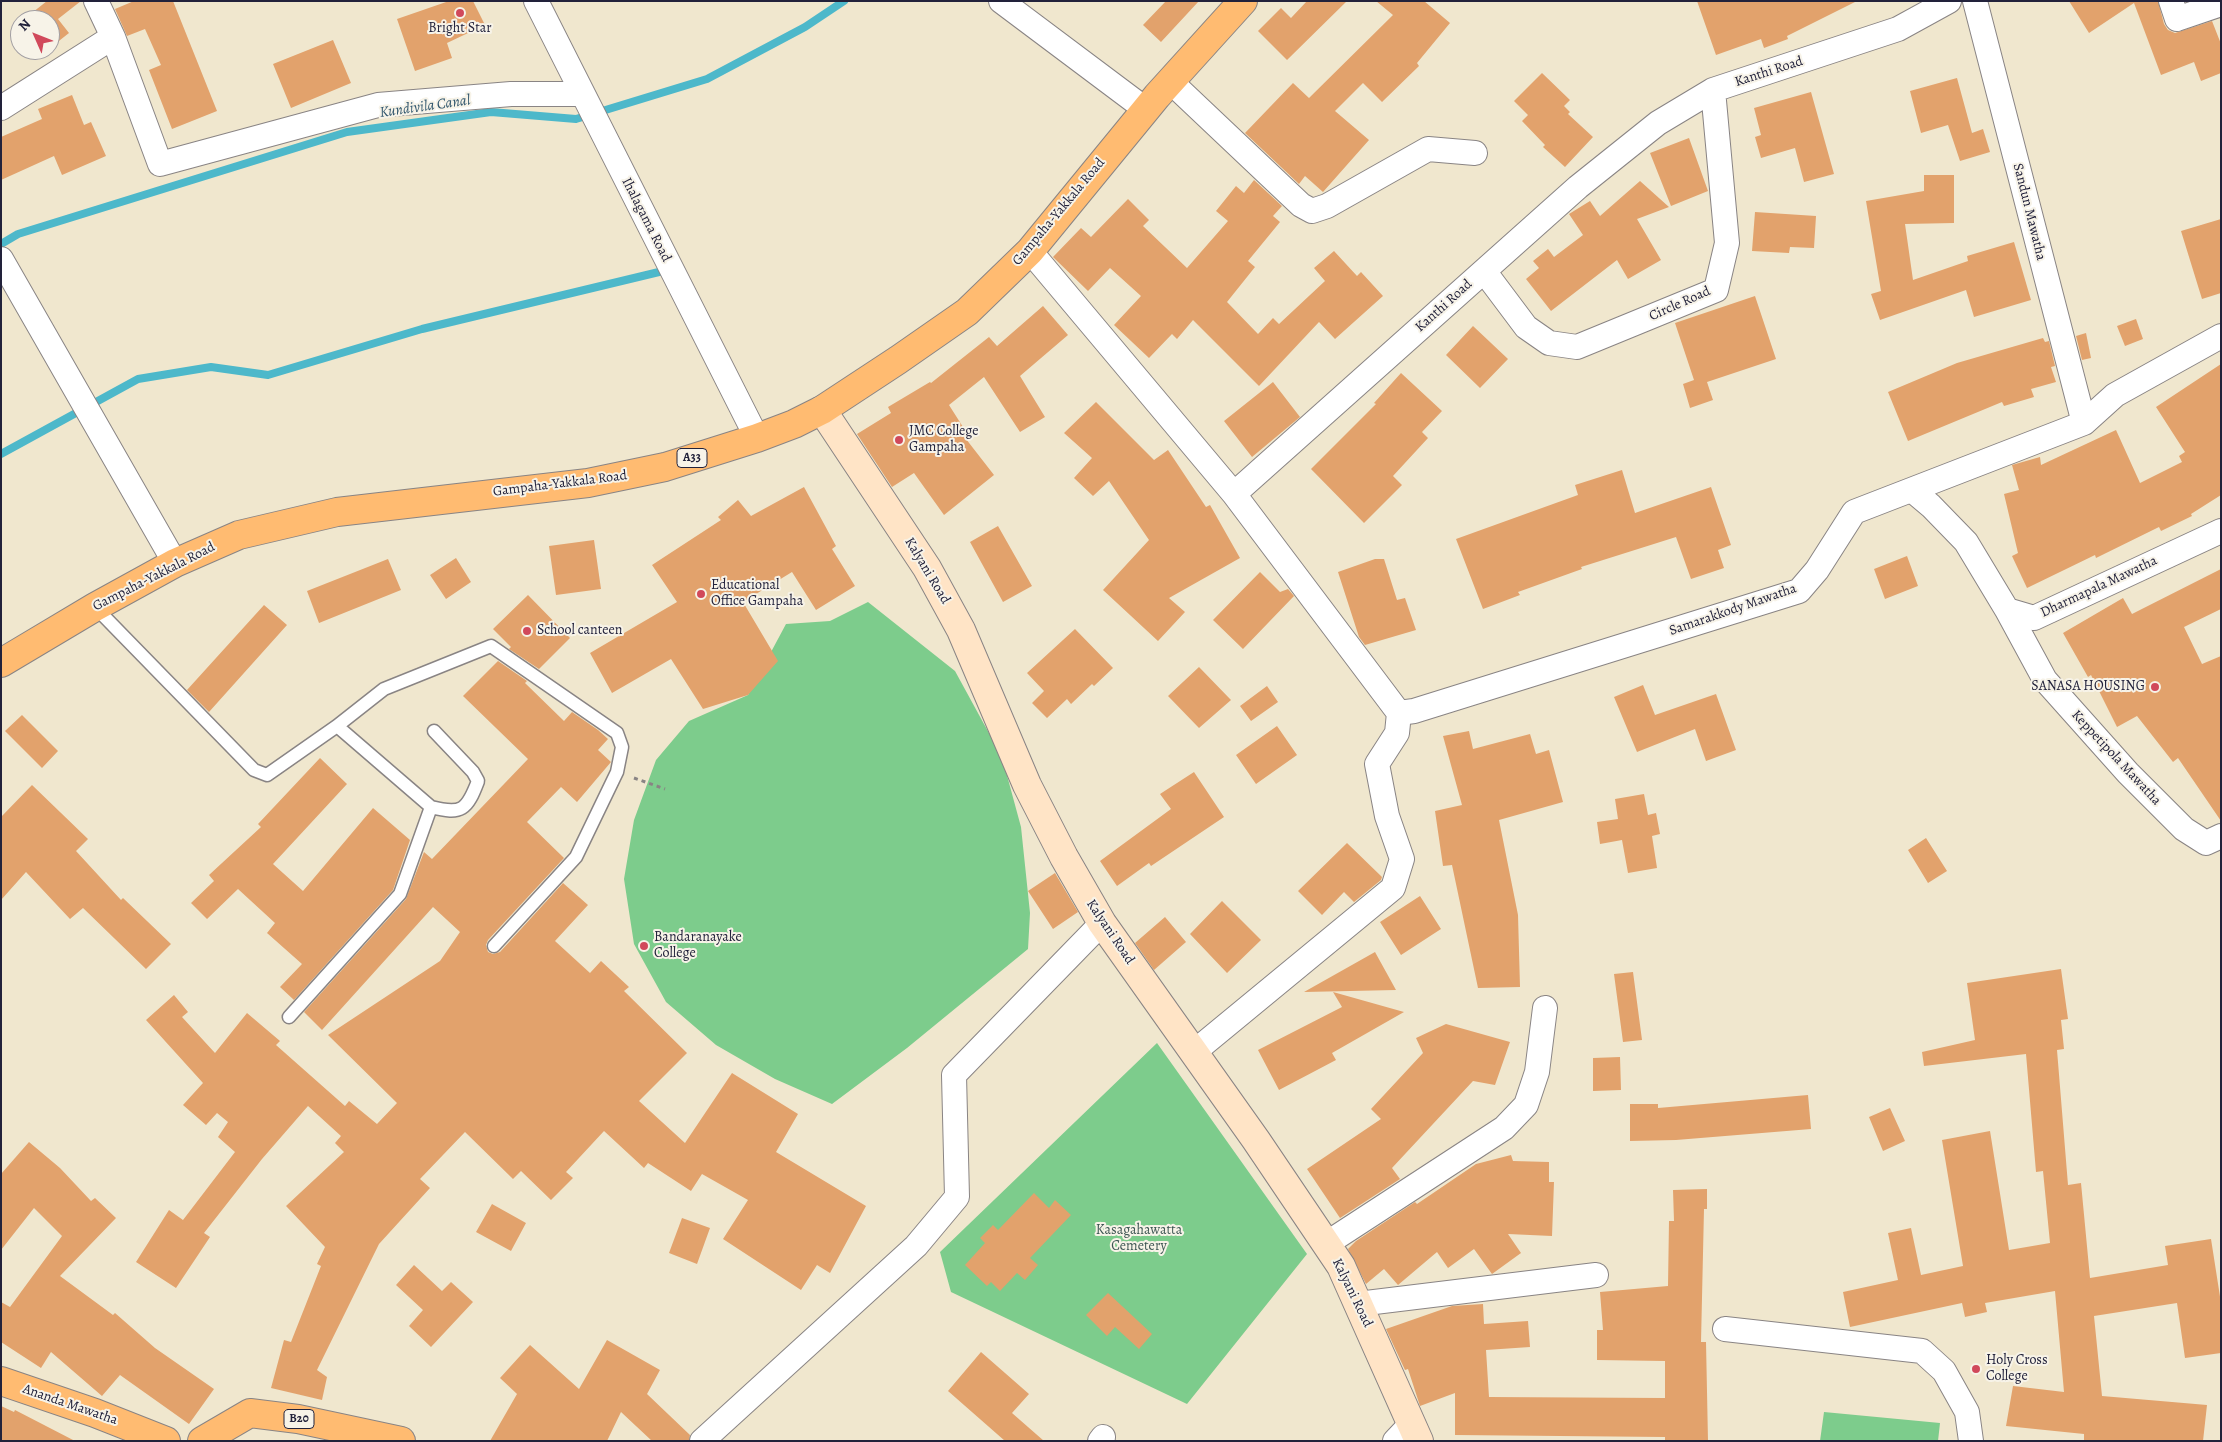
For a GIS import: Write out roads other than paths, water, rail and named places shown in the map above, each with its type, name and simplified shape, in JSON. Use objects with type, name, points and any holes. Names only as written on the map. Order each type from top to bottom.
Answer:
[{"type":"main road","name":"Gampaha-Yakkala Road","points":[[1,663],[95,607],[175,563],[239,535],[338,512],[588,483],[624,477],[757,438],[822,410],[967,312],[1030,251],[1145,109],[1243,1]]},
{"type":"main road","name":"Ananda Mawatha","points":[[1,1381],[95,1413],[166,1441]]},
{"type":"main road","name":"B20","points":[[202,1441],[250,1413],[298,1419],[401,1441]]},
{"type":"street","points":[[96,1],[113,37],[160,164],[378,105],[511,94],[583,94]]},
{"type":"street","name":"Ihalagama Road","points":[[536,1],[757,438]]},
{"type":"street","points":[[1001,1],[1145,109]]},
{"type":"street","name":"Kanthi Road","points":[[1234,494],[1578,187],[1658,123],[1714,90],[1898,29],[1949,1]]},
{"type":"street","name":"Sandun Mawatha","points":[[1975,1],[2084,423]]},
{"type":"street","points":[[2171,1],[2177,19],[2221,4]]},
{"type":"street","points":[[1,108],[113,37]]},
{"type":"street","points":[[1171,82],[1301,205],[1312,211],[1327,206],[1428,149],[1475,153]]},
{"type":"street","name":"Circle Road","points":[[1484,271],[1526,327],[1549,343],[1577,347],[1716,290],[1727,243],[1714,90]]},
{"type":"street","points":[[1030,251],[1234,494],[1371,678],[1399,712],[1397,733],[1376,764],[1388,816],[1402,859],[1393,888],[1194,1052]]},
{"type":"street","points":[[1,259],[175,563]]},
{"type":"street","name":"Samarakkody Mawatha","points":[[1399,712],[1414,711],[1799,591],[1817,570],[1854,512],[2084,423],[2115,395],[2221,336]]},
{"type":"street","name":"Kalyani Road","points":[[822,410],[932,576],[961,630],[1027,785],[1064,857],[1102,923],[1194,1052],[1341,1266],[1358,1304],[1409,1435]]},
{"type":"street","points":[[1912,490],[1931,506],[1966,542],[2008,610]]},
{"type":"street","name":"Dharmapala Mawatha","points":[[2008,610],[2034,618],[2221,531]]},
{"type":"street","name":"Keppetipola Mawatha","points":[[2008,610],[2045,680],[2084,726],[2184,829],[2214,840]]},
{"type":"street","points":[[702,1441],[916,1246],[957,1197],[954,1075],[1102,923]]},
{"type":"street","points":[[1326,1244],[1504,1128],[1526,1105],[1537,1072],[1545,1008]]},
{"type":"street","points":[[1358,1304],[1596,1274]]},
{"type":"street","points":[[1726,1330],[1922,1352],[1944,1371],[1967,1412],[1971,1441]]},
{"type":"lane","points":[[95,607],[254,770],[267,775],[337,726],[384,689],[492,646],[617,733],[622,746],[617,772],[576,857],[494,946]]},
{"type":"lane","points":[[337,726],[431,807],[451,812],[462,808],[472,797],[478,781],[472,772],[434,732]]},
{"type":"lane","points":[[289,1017],[400,894],[431,807]]},
{"type":"waterway","name":"Kundivila Canal","points":[[1,244],[18,234],[347,132],[491,112],[576,119],[707,79],[805,27],[844,1]]},
{"type":"waterway","points":[[1,454],[138,379],[211,367],[268,375],[422,329],[659,272]]},
{"type":"place","name":"Bright Star","points":[[460,13]]},
{"type":"place","name":"JMC College Gampaha","points":[[899,440]]},
{"type":"place","name":"Educational Office Gampaha","points":[[701,594]]},
{"type":"place","name":"School canteen","points":[[527,631]]},
{"type":"place","name":"SANASA HOUSING","points":[[2155,687]]},
{"type":"place","name":"Bandaranayake College","points":[[644,946]]},
{"type":"place","name":"Holy Cross College","points":[[1976,1369]]},
{"type":"park label","name":"Kasagahawatta Cemetery","points":[[1139,1240]]}]
